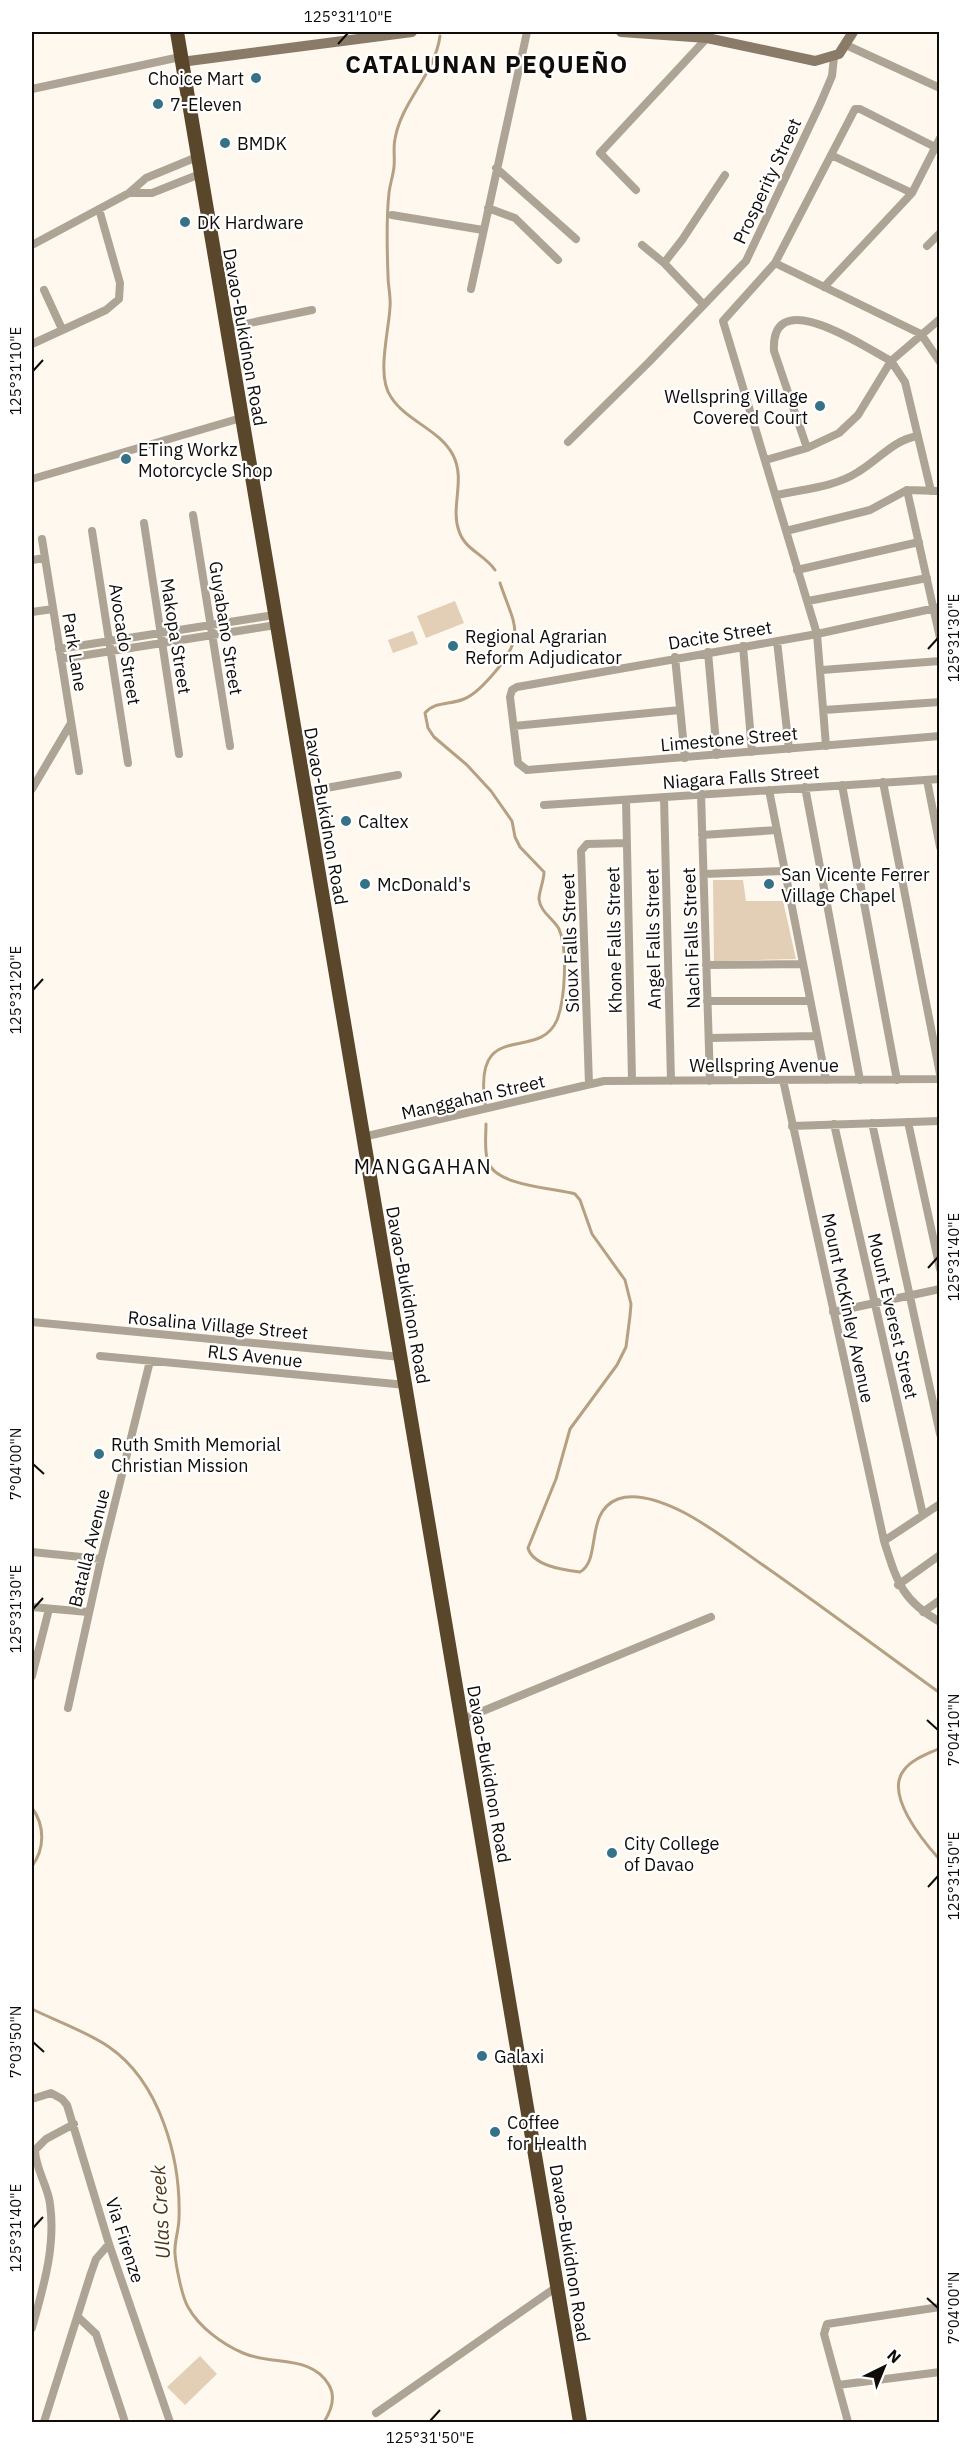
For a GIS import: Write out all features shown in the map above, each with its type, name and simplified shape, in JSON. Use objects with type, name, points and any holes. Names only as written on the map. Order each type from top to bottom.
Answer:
[{"type":"highway","name":"Davao-Bukidnon Road","points":[[177,32],[580,2422]]},
{"type":"street","points":[[32,89],[180,60],[392,32],[412,32]]},
{"type":"street","points":[[471,289],[527,32]]},
{"type":"street","points":[[621,32],[707,38],[806,60],[834,57],[846,45],[853,32]]},
{"type":"street","points":[[636,190],[600,153],[707,38]]},
{"type":"street","points":[[846,45],[939,88]]},
{"type":"street","name":"Prosperity Street","points":[[568,442],[746,261],[821,102],[832,76],[834,57]]},
{"type":"street","points":[[826,746],[822,670],[817,634],[723,321],[775,263],[852,114],[858,109],[935,147]]},
{"type":"street","points":[[824,287],[912,194],[939,138]]},
{"type":"street","points":[[831,155],[912,194]]},
{"type":"street","points":[[32,245],[129,193],[146,178],[197,157]]},
{"type":"street","points":[[172,167],[178,183]]},
{"type":"street","points":[[496,168],[576,239]]},
{"type":"street","points":[[129,193],[152,193],[200,174]]},
{"type":"street","points":[[664,263],[725,175]]},
{"type":"street","points":[[488,208],[515,218],[558,260]]},
{"type":"street","points":[[32,344],[106,310],[119,299],[120,284],[99,209]]},
{"type":"street","points":[[392,215],[483,230]]},
{"type":"street","points":[[927,246],[939,233]]},
{"type":"street","points":[[642,244],[664,263],[703,304]]},
{"type":"street","points":[[775,263],[921,334],[939,362]]},
{"type":"street","points":[[44,290],[62,329]]},
{"type":"street","points":[[225,327],[312,310]]},
{"type":"street","points":[[786,531],[870,510],[907,490],[935,491],[917,436],[905,382],[891,361],[810,319],[788,320],[773,342],[774,351],[807,448]]},
{"type":"street","points":[[766,460],[807,448],[839,433],[868,400],[891,361],[939,319]]},
{"type":"street","points":[[32,479],[241,418]]},
{"type":"street","points":[[777,495],[845,479],[871,463],[896,442],[917,436]]},
{"type":"street","points":[[907,490],[936,608],[939,638]]},
{"type":"street","name":"Guyabano Street","points":[[193,514],[230,746]]},
{"type":"street","name":"Makopa Street","points":[[144,523],[179,754]]},
{"type":"street","name":"Avocado Street","points":[[92,531],[128,763]]},
{"type":"street","name":"Park Lane","points":[[42,539],[79,771]]},
{"type":"street","points":[[797,570],[919,542]]},
{"type":"street","points":[[32,560],[45,558]]},
{"type":"street","points":[[808,601],[927,578]]},
{"type":"street","name":"Dacite Street","points":[[514,726],[512,690],[517,687],[675,657],[817,634],[936,608]]},
{"type":"street","points":[[32,612],[53,609]]},
{"type":"street","points":[[59,649],[243,620],[275,620]]},
{"type":"street","points":[[243,620],[245,630]]},
{"type":"street","points":[[61,659],[245,630],[275,620]]},
{"type":"street","points":[[777,641],[789,749]]},
{"type":"street","points":[[743,646],[752,752]]},
{"type":"street","points":[[708,652],[717,755]]},
{"type":"street","points":[[675,657],[685,758]]},
{"type":"street","points":[[822,670],[939,661]]},
{"type":"street","points":[[824,710],[939,702]]},
{"type":"street","points":[[514,726],[680,710]]},
{"type":"street","points":[[32,789],[71,723]]},
{"type":"street","name":"Limestone Street","points":[[514,726],[518,763],[527,770],[939,736]]},
{"type":"street","points":[[304,792],[398,775]]},
{"type":"street","name":"Niagara Falls Street","points":[[544,805],[939,779]]},
{"type":"street","points":[[927,780],[937,820],[939,847]]},
{"type":"street","points":[[883,782],[939,1074]]},
{"type":"street","points":[[842,785],[897,1080]]},
{"type":"street","points":[[805,787],[860,1080]]},
{"type":"street","points":[[768,790],[826,1080]]},
{"type":"street","name":"Nachi Falls Street","points":[[701,794],[710,1081]]},
{"type":"street","name":"Angel Falls Street","points":[[664,797],[671,1081]]},
{"type":"street","name":"Khone Falls Street","points":[[626,800],[632,1080]]},
{"type":"street","points":[[702,835],[777,830]]},
{"type":"street","name":"Sioux Falls Street","points":[[589,1084],[581,851],[587,844],[627,843]]},
{"type":"street","points":[[704,874],[785,872]]},
{"type":"street","points":[[706,965],[803,964]]},
{"type":"street","points":[[708,1001],[810,1002]]},
{"type":"street","points":[[709,1038],[817,1036]]},
{"type":"street","name":"Wellspring Avenue","points":[[589,1084],[632,1080],[939,1080]]},
{"type":"street","name":"Mount McKinley Avenue","points":[[783,1080],[884,1542],[898,1585]]},
{"type":"street","name":"Manggahan Street","points":[[362,1137],[450,1119],[589,1084]]},
{"type":"street","points":[[792,1126],[939,1121]]},
{"type":"street","points":[[908,1122],[939,1269]]},
{"type":"street","points":[[872,1123],[939,1434]]},
{"type":"street","name":"Mount Everest Street","points":[[834,1124],[923,1515]]},
{"type":"street","points":[[833,1312],[939,1289]]},
{"type":"street","name":"Rosalina Village Street","points":[[32,1322],[401,1357]]},
{"type":"street","name":"RLS Avenue","points":[[100,1356],[406,1385]]},
{"type":"street","name":"Batalla Avenue","points":[[68,1708],[88,1612],[150,1361]]},
{"type":"street","points":[[884,1542],[939,1503]]},
{"type":"street","points":[[32,1552],[101,1559]]},
{"type":"street","points":[[939,1555],[898,1585],[905,1596],[939,1622]]},
{"type":"street","points":[[923,1612],[939,1600]]},
{"type":"street","points":[[32,1607],[88,1612]]},
{"type":"street","points":[[32,1677],[49,1609]]},
{"type":"street","points":[[461,1720],[711,1617]]},
{"type":"street","name":"Via Firenze","points":[[32,2099],[46,2093],[57,2095],[67,2105],[109,2244],[170,2422]]},
{"type":"street","points":[[32,2328],[49,2264],[51,2227],[48,2190],[35,2150],[46,2139],[74,2124]]},
{"type":"street","points":[[44,2422],[96,2259],[109,2244]]},
{"type":"street","points":[[376,2414],[558,2286]]},
{"type":"street","points":[[848,2422],[824,2334],[825,2326],[830,2322],[939,2307]]},
{"type":"street","points":[[78,2317],[96,2334],[125,2422]]},
{"type":"street","points":[[838,2385],[939,2372]]},
{"type":"shaded area","points":[[455,601],[464,623],[426,638],[417,616]]},
{"type":"shaded area","points":[[413,631],[418,644],[393,653],[388,640]]},
{"type":"shaded area","points":[[713,880],[743,880],[746,901],[783,901],[796,959],[714,961]]},
{"type":"shaded area","points":[[200,2356],[217,2374],[185,2405],[167,2387]]},
{"type":"waterway","points":[[440,36],[432,63],[404,113],[394,142],[394,167],[387,214],[390,303],[384,353],[384,377],[391,397],[397,405],[440,438],[453,455],[458,474],[456,513],[459,531],[466,543],[495,570]]},
{"type":"waterway","points":[[485,1104],[484,1077],[489,1060],[497,1050],[536,1039],[548,1033],[560,1011],[564,974],[562,938],[557,925],[544,912],[539,899],[544,872],[520,847],[515,837],[512,821],[491,791],[467,765],[434,737],[428,728],[425,713],[433,707],[459,701],[473,694],[505,659],[511,648],[515,629],[500,583]]},
{"type":"waterway","points":[[486,1124],[486,1153],[493,1170],[502,1176],[527,1185],[575,1194],[580,1200],[592,1234],[625,1280],[631,1304],[626,1347],[617,1365],[570,1429],[556,1479],[528,1548],[531,1554],[550,1566],[580,1572],[587,1566],[597,1525],[608,1505],[626,1497],[660,1502],[683,1512],[717,1532],[940,1693]]},
{"type":"waterway","points":[[940,1748],[907,1766],[899,1780],[899,1792],[908,1817],[940,1860]]},
{"type":"waterway","name":"Ulas Creek","points":[[32,1808],[39,1822],[42,1837],[39,1852],[32,1866]]},
{"type":"waterway","name":"Ulas Creek","points":[[32,2009],[100,2041],[127,2062],[142,2080],[164,2124],[176,2171],[179,2222],[175,2254],[188,2307],[205,2328],[219,2340],[235,2349],[254,2357],[302,2365],[321,2375],[329,2385],[332,2394],[331,2409],[324,2422]]},
{"type":"place","name":"Choice Mart","points":[[256,78]]},
{"type":"place","name":"7-Eleven","points":[[158,104]]},
{"type":"place","name":"BMDK","points":[[225,143]]},
{"type":"place","name":"DK Hardware","points":[[185,222]]},
{"type":"place","name":"Wellspring Village Covered Court","points":[[820,406]]},
{"type":"place","name":"ETing Workz Motorcycle Shop","points":[[126,459]]},
{"type":"place","name":"Regional Agrarian Reform Adjudicator","points":[[453,646]]},
{"type":"place","name":"Caltex","points":[[346,821]]},
{"type":"place","name":"McDonald's","points":[[365,884]]},
{"type":"place","name":"San Vicente Ferrer Village Chapel","points":[[769,884]]},
{"type":"place","name":"Ruth Smith Memorial Christian Mission","points":[[99,1454]]},
{"type":"place","name":"City College of Davao","points":[[612,1853]]},
{"type":"place","name":"Galaxi","points":[[482,2056]]},
{"type":"place","name":"Coffee for Health","points":[[495,2132]]},
{"type":"district","name":"CATALUNAN PEQUEÑO","points":[[487,64]]},
{"type":"district","name":"MANGGAHAN","points":[[423,1166]]}]
